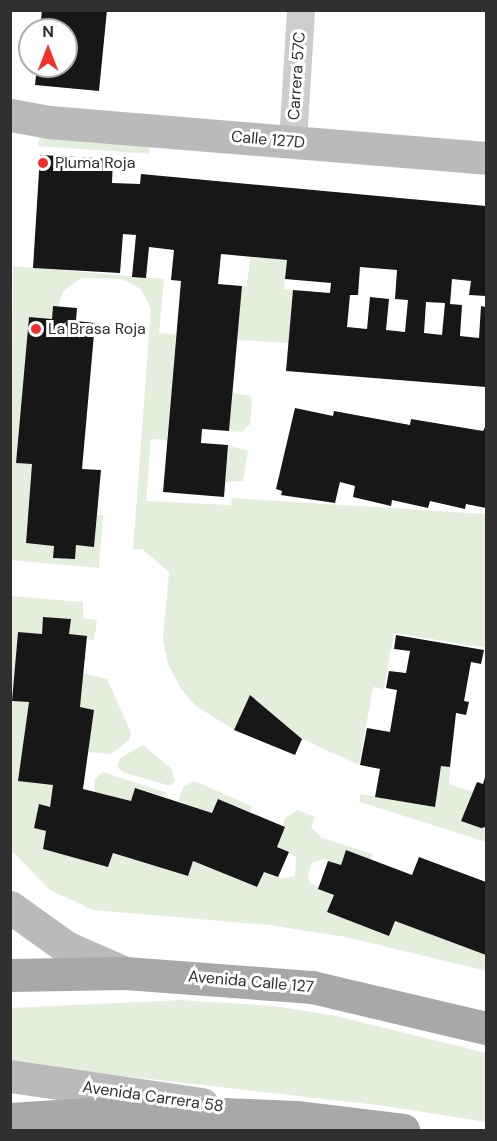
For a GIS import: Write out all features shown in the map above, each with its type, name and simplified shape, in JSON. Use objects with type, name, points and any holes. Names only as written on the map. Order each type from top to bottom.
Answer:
[{"type":"main road","name":"Avenida Calle 127","points":[[10,975],[125,973],[312,987],[486,1028]]},
{"type":"main road","points":[[10,1119],[150,1113],[296,1117],[402,1131]]},
{"type":"street","name":"Carrera 57C","points":[[293,142],[301,10]]},
{"type":"street","name":"Calle 127D","points":[[10,115],[49,122],[486,158]]},
{"type":"street","name":"Calle 127D","points":[[10,138],[49,122]]},
{"type":"street","points":[[10,907],[66,947],[125,973]]},
{"type":"street","name":"Avenida Carrera 58","points":[[10,1076],[296,1117]]},
{"type":"green space","points":[[39,136],[150,144],[149,154],[38,146]]},
{"type":"green space","points":[[250,257],[287,260],[284,289],[293,290],[289,343],[237,340],[242,286],[247,286]]},
{"type":"green space","points":[[13,266],[164,279],[159,333],[176,335],[167,440],[151,439],[146,501],[231,505],[232,498],[486,514],[486,648],[394,633],[384,689],[373,687],[359,765],[302,739],[250,695],[234,730],[196,706],[181,689],[168,664],[163,639],[169,572],[142,549],[133,549],[151,309],[141,289],[122,279],[81,278],[63,291],[58,306],[53,306],[52,319],[29,317],[16,463],[32,464],[26,543],[54,546],[53,558],[74,559],[76,545],[94,546],[97,515],[103,515],[99,568],[11,560]]},
{"type":"green space","points":[[233,393],[251,396],[252,400],[250,424],[242,432],[229,431]]},
{"type":"green space","points":[[228,445],[248,451],[243,481],[225,482]]},
{"type":"green space","points":[[10,596],[83,602],[83,618],[97,620],[94,641],[69,634],[70,619],[44,617],[42,634],[18,632],[12,700],[29,702],[19,780],[53,785],[50,807],[39,804],[34,828],[46,831],[43,849],[108,866],[113,853],[187,876],[193,861],[257,887],[264,872],[282,879],[295,876],[296,857],[277,847],[285,818],[298,810],[315,817],[311,827],[322,838],[373,854],[370,859],[347,850],[341,865],[323,859],[312,863],[308,874],[310,883],[334,895],[327,912],[389,936],[395,921],[486,955],[486,971],[346,937],[269,925],[93,910],[50,890],[11,850]]},
{"type":"green space","points":[[83,673],[107,679],[131,733],[129,740],[111,754],[88,752],[94,710],[80,707]]},
{"type":"green space","points":[[143,745],[172,769],[175,781],[170,786],[123,772],[117,766],[120,758]]},
{"type":"green space","points":[[441,766],[450,767],[449,784],[473,792],[462,821],[486,827],[486,842],[360,802],[360,794],[434,806]]},
{"type":"green space","points":[[103,772],[167,793],[166,797],[135,788],[131,801],[95,793],[94,780]]},
{"type":"green space","points":[[194,781],[252,806],[250,812],[218,799],[212,813],[178,801],[184,786]]},
{"type":"green space","points":[[181,1000],[275,1006],[336,1016],[486,1053],[486,1122],[385,1106],[11,1063],[11,1008]]},
{"type":"building","points":[[42,10],[107,10],[99,91],[35,85],[36,78],[78,78],[78,18],[41,18]]},
{"type":"building","points":[[40,155],[113,159],[112,183],[140,184],[141,174],[486,206],[486,296],[469,295],[471,281],[452,279],[450,304],[462,305],[460,336],[479,338],[481,306],[486,307],[486,387],[286,371],[293,290],[330,293],[331,283],[285,279],[287,260],[221,254],[218,284],[242,286],[229,431],[202,429],[201,443],[228,445],[224,497],[163,492],[181,281],[171,280],[174,250],[149,247],[146,278],[132,277],[136,235],[123,234],[120,273],[33,268]],"holes":[[[360,267],[397,270],[395,299],[408,300],[405,332],[386,330],[389,299],[370,297],[367,329],[347,327],[350,295],[358,295]],[[426,302],[445,303],[442,335],[424,333]]]},
{"type":"building","points":[[53,306],[77,308],[76,321],[95,323],[82,469],[101,470],[94,547],[76,545],[75,559],[53,558],[54,546],[26,543],[32,464],[16,463],[29,317],[52,319]]},
{"type":"building","points":[[295,408],[333,416],[334,411],[410,425],[411,419],[483,431],[486,425],[486,508],[466,504],[465,509],[430,501],[428,508],[392,500],[391,506],[353,497],[355,486],[340,482],[335,503],[281,495],[282,491],[276,489]]},
{"type":"building","points":[[43,617],[71,619],[69,634],[87,636],[80,707],[94,710],[83,789],[131,801],[135,788],[212,813],[218,799],[285,827],[277,847],[289,852],[278,877],[264,872],[257,887],[193,861],[188,876],[113,853],[108,867],[43,849],[46,831],[34,828],[39,804],[50,807],[53,785],[18,781],[29,702],[12,701],[18,632],[42,634]]},
{"type":"building","points":[[396,635],[484,650],[481,664],[471,662],[464,701],[469,702],[466,715],[456,713],[450,767],[441,766],[435,807],[375,797],[380,769],[360,765],[367,728],[390,732],[397,690],[386,688],[389,671],[406,673],[410,651],[394,649]]},
{"type":"building","points":[[250,695],[302,739],[295,755],[234,730]]},
{"type":"building","points":[[486,774],[486,827],[481,828],[461,821],[477,782],[483,784]]},
{"type":"building","points":[[346,850],[412,875],[419,857],[486,882],[486,955],[395,921],[389,936],[327,912],[334,895],[318,889],[328,861],[341,865]]},
{"type":"place","name":"Pluma Roja","points":[[43,163]]},
{"type":"place","name":"La Brasa Roja","points":[[36,329]]}]
